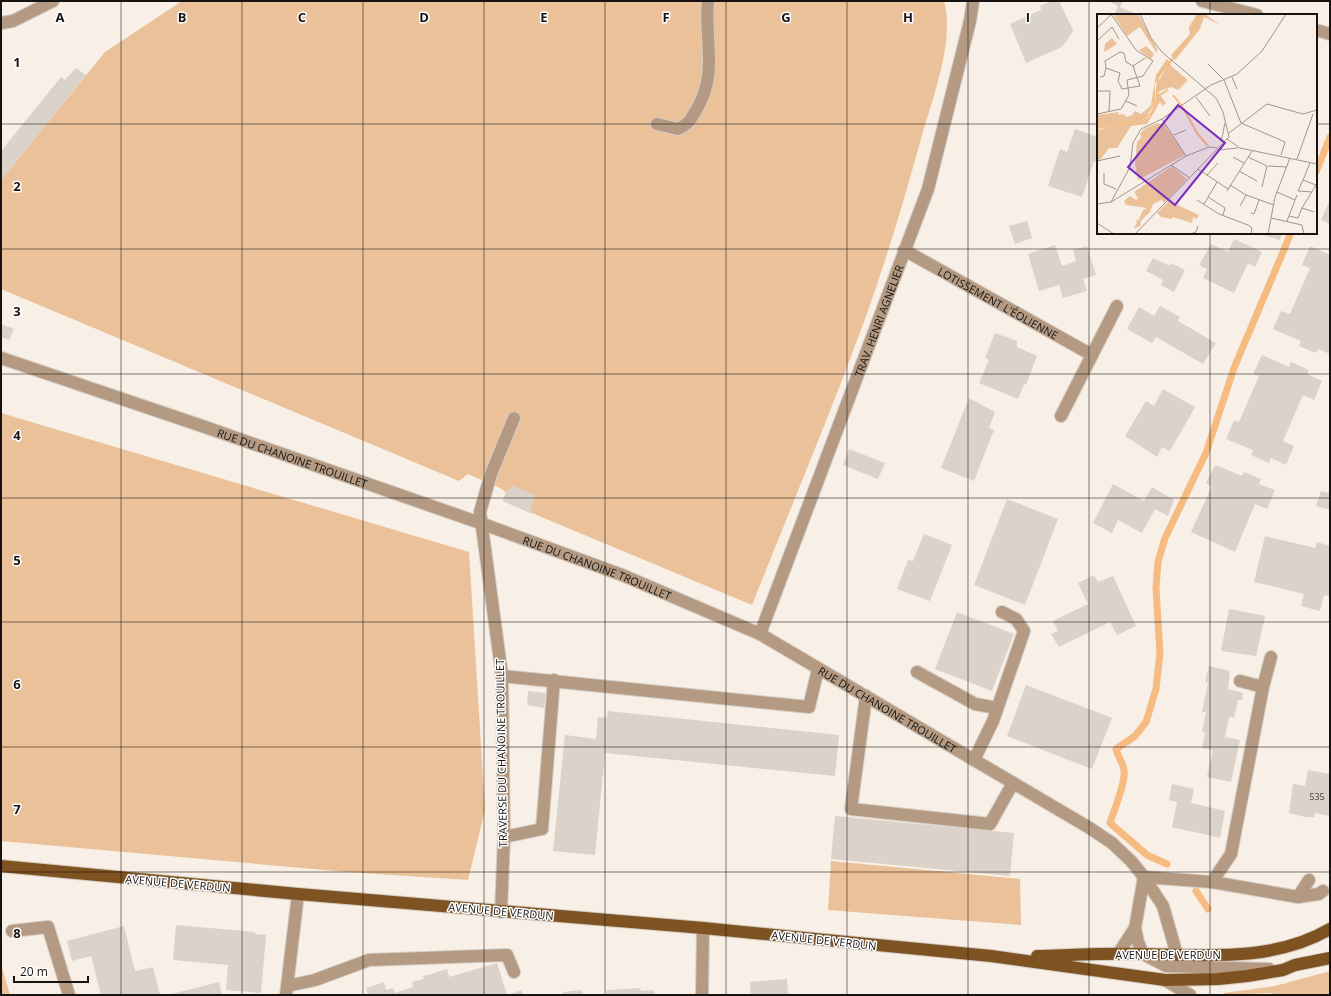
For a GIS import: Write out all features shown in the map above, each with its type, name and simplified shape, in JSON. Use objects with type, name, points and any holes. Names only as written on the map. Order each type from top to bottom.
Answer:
[{"type":"main road","name":"AVENUE DE VERDUN","points":[[1,866],[501,912],[703,928],[1001,957],[1165,980],[1218,979],[1283,970],[1295,965],[1330,958]]},
{"type":"main road","name":"AVENUE DE VERDUN","points":[[1001,957],[1118,954],[1250,954],[1296,943],[1330,929]]},
{"type":"street","points":[[1,23],[13,21],[53,1]]},
{"type":"street","points":[[657,124],[678,129],[689,123],[702,100],[710,77],[708,1]]},
{"type":"street","name":"TRAV. HENRI AGNELIER","points":[[760,634],[928,189],[970,21],[973,1]]},
{"type":"street","points":[[1202,1],[1254,14]]},
{"type":"street","points":[[1317,30],[1330,34]]},
{"type":"street","name":"LOTISSEMENT L'ÉOLIENNE","points":[[904,250],[1092,355]]},
{"type":"street","points":[[1061,416],[1117,306]]},
{"type":"street","name":"RUE DU CHANOINE TROUILLET","points":[[1,358],[212,429],[482,524],[622,575],[760,634],[1088,827],[1112,843],[1131,861],[1144,877],[1163,906],[1177,955]]},
{"type":"street","name":"TRAVERSE DU CHANOINE TROUILLET","points":[[501,912],[504,837],[502,676],[480,512],[491,474],[514,418]]},
{"type":"street","points":[[974,760],[997,708],[1024,631],[1016,619],[1002,612]]},
{"type":"street","points":[[1212,882],[1231,854],[1263,686],[1271,657]]},
{"type":"street","points":[[502,676],[554,680],[809,707],[818,668]]},
{"type":"street","points":[[917,672],[975,704],[997,708]]},
{"type":"street","points":[[504,837],[542,829],[554,680]]},
{"type":"street","points":[[1240,680],[1263,686]]},
{"type":"street","points":[[866,696],[851,809],[990,824],[1013,783]]},
{"type":"street","points":[[1283,970],[1166,966],[1143,954],[1138,942],[1135,928],[1144,877],[1212,882],[1298,897],[1319,894],[1323,891]]},
{"type":"street","points":[[1298,897],[1309,880]]},
{"type":"street","points":[[298,894],[286,990],[369,960],[507,955],[514,972]]},
{"type":"street","points":[[12,931],[48,927],[69,995]]},
{"type":"street","points":[[702,995],[703,928]]},
{"type":"street","points":[[1118,954],[1135,928]]},
{"type":"street","points":[[1165,980],[1190,995]]},
{"type":"shaded area","points":[[182,1],[944,1],[947,16],[947,33],[937,86],[888,250],[865,319],[838,391],[752,605],[503,501],[506,492],[468,474],[459,481],[1,289],[1,180],[105,52]]},
{"type":"shaded area","points":[[1,413],[469,552],[485,810],[468,880],[347,872],[1,841]]},
{"type":"shaded area","points":[[831,861],[1020,879],[1021,925],[828,910]]},
{"type":"shaded area","points":[[1,964],[10,995],[1,995]]},
{"type":"shaded area","points":[[1330,971],[1330,995],[1278,995],[1270,993],[1224,995],[1224,993],[1275,986]]},
{"type":"building","points":[[1052,1],[1059,1],[1073,30],[1072,33],[1062,47],[1026,63],[1010,24],[1041,10],[1040,6]]},
{"type":"building","points":[[1108,1],[1123,1],[1120,7],[1136,14],[1114,14],[1118,6]]},
{"type":"building","points":[[76,68],[86,75],[1,180],[1,151],[61,77],[65,80]]},
{"type":"building","points":[[1075,129],[1097,137],[1097,162],[1094,161],[1082,197],[1048,186],[1060,149],[1067,152]]},
{"type":"building","points":[[1330,200],[1330,224],[1321,220]]},
{"type":"building","points":[[1027,221],[1032,238],[1015,244],[1009,226]]},
{"type":"building","points":[[1264,234],[1282,234],[1280,240]]},
{"type":"building","points":[[1234,239],[1262,252],[1255,267],[1248,263],[1234,293],[1203,278],[1207,269],[1199,265],[1211,244],[1228,252]]},
{"type":"building","points":[[1055,245],[1062,266],[1076,261],[1073,250],[1087,246],[1096,275],[1083,279],[1087,291],[1063,298],[1059,285],[1039,291],[1028,254]]},
{"type":"building","points":[[1310,246],[1330,255],[1330,354],[1318,349],[1316,353],[1299,346],[1301,341],[1273,329],[1281,311],[1290,314],[1310,268],[1302,265]]},
{"type":"building","points":[[1153,258],[1170,266],[1171,263],[1185,270],[1174,292],[1161,285],[1163,280],[1146,271]]},
{"type":"building","points":[[1160,306],[1180,317],[1178,321],[1216,343],[1203,364],[1156,337],[1152,343],[1127,329],[1139,307],[1154,316]]},
{"type":"building","points":[[1,324],[14,329],[9,340],[1,337]]},
{"type":"building","points":[[995,333],[1017,341],[1017,347],[1037,356],[1026,385],[1024,384],[1018,399],[979,383],[989,360],[985,358]]},
{"type":"building","points":[[1262,355],[1289,367],[1291,362],[1309,370],[1307,374],[1322,381],[1314,400],[1303,395],[1283,441],[1294,446],[1286,465],[1271,458],[1269,463],[1251,455],[1253,450],[1226,439],[1234,420],[1239,422],[1259,376],[1253,374]]},
{"type":"building","points":[[1163,389],[1195,407],[1170,451],[1162,447],[1157,457],[1125,436],[1146,401],[1154,406]]},
{"type":"building","points":[[969,398],[995,412],[989,428],[994,430],[974,481],[941,468]]},
{"type":"building","points":[[849,449],[885,463],[878,479],[843,465]]},
{"type":"building","points":[[1215,465],[1242,476],[1244,472],[1261,479],[1259,484],[1275,490],[1267,509],[1255,504],[1235,552],[1191,532],[1212,486],[1206,483]]},
{"type":"building","points":[[1113,484],[1144,501],[1152,487],[1174,500],[1168,516],[1155,509],[1142,533],[1118,520],[1112,533],[1093,523]]},
{"type":"building","points":[[513,486],[535,495],[530,513],[503,501],[506,492]]},
{"type":"building","points":[[1321,491],[1330,493],[1330,510],[1316,506]]},
{"type":"building","points":[[1007,499],[1058,519],[1025,605],[974,585]]},
{"type":"building","points":[[924,534],[952,545],[930,601],[897,589],[908,560],[913,561]]},
{"type":"building","points":[[1265,536],[1315,548],[1317,542],[1330,546],[1330,592],[1329,596],[1324,595],[1320,611],[1301,606],[1304,594],[1254,582]]},
{"type":"building","points":[[1094,575],[1098,582],[1113,576],[1136,626],[1117,635],[1110,622],[1059,647],[1051,634],[1058,631],[1053,621],[1088,604],[1078,583]]},
{"type":"building","points":[[1229,609],[1265,616],[1256,656],[1221,651]]},
{"type":"building","points":[[957,612],[1014,634],[992,691],[935,669]]},
{"type":"building","points":[[1209,666],[1230,671],[1228,689],[1243,693],[1242,700],[1238,700],[1234,718],[1229,717],[1225,737],[1240,740],[1231,782],[1207,777],[1213,750],[1202,748],[1205,733],[1202,732],[1206,712],[1202,712],[1208,683],[1205,682]]},
{"type":"building","points":[[1026,685],[1112,718],[1092,769],[1007,736]]},
{"type":"building","points":[[528,691],[546,693],[544,708],[527,705]]},
{"type":"building","points":[[608,711],[839,735],[835,776],[605,753],[595,855],[553,851],[565,735],[596,739],[598,717],[607,718]]},
{"type":"building","points":[[1308,770],[1330,774],[1330,816],[1315,813],[1314,817],[1305,817],[1289,813],[1293,784],[1305,786]]},
{"type":"building","points":[[1172,784],[1194,789],[1191,803],[1225,811],[1220,838],[1172,827],[1177,802],[1169,800]]},
{"type":"building","points":[[835,816],[1014,833],[1010,876],[831,859]]},
{"type":"building","points":[[176,925],[255,932],[255,934],[266,935],[261,993],[226,990],[228,965],[173,960]]},
{"type":"building","points":[[124,926],[135,971],[153,967],[160,995],[101,995],[91,956],[72,961],[67,941]]},
{"type":"building","points":[[497,963],[507,995],[368,995],[366,988],[384,982],[386,990],[393,988],[395,993],[413,987],[412,982],[424,979],[423,976],[447,969],[449,977]]},
{"type":"building","points":[[787,979],[788,995],[751,995],[750,982]]},
{"type":"building","points":[[219,982],[222,995],[172,995],[172,994]]},
{"type":"building","points":[[640,988],[641,991],[654,990],[655,995],[607,995],[606,990]]},
{"type":"building","points":[[522,990],[523,995],[507,995]]},
{"type":"building","points":[[582,990],[583,995],[563,995],[563,992]]},
{"type":"waterway","points":[[1317,170],[1330,137]]},
{"type":"waterway","points":[[1167,864],[1147,855],[1110,823],[1122,789],[1124,775],[1124,770],[1116,749],[1135,736],[1146,722],[1156,689],[1160,653],[1156,588],[1158,562],[1165,538],[1206,453],[1234,368],[1291,234]]},
{"type":"waterway","points":[[1196,891],[1208,909]]}]
